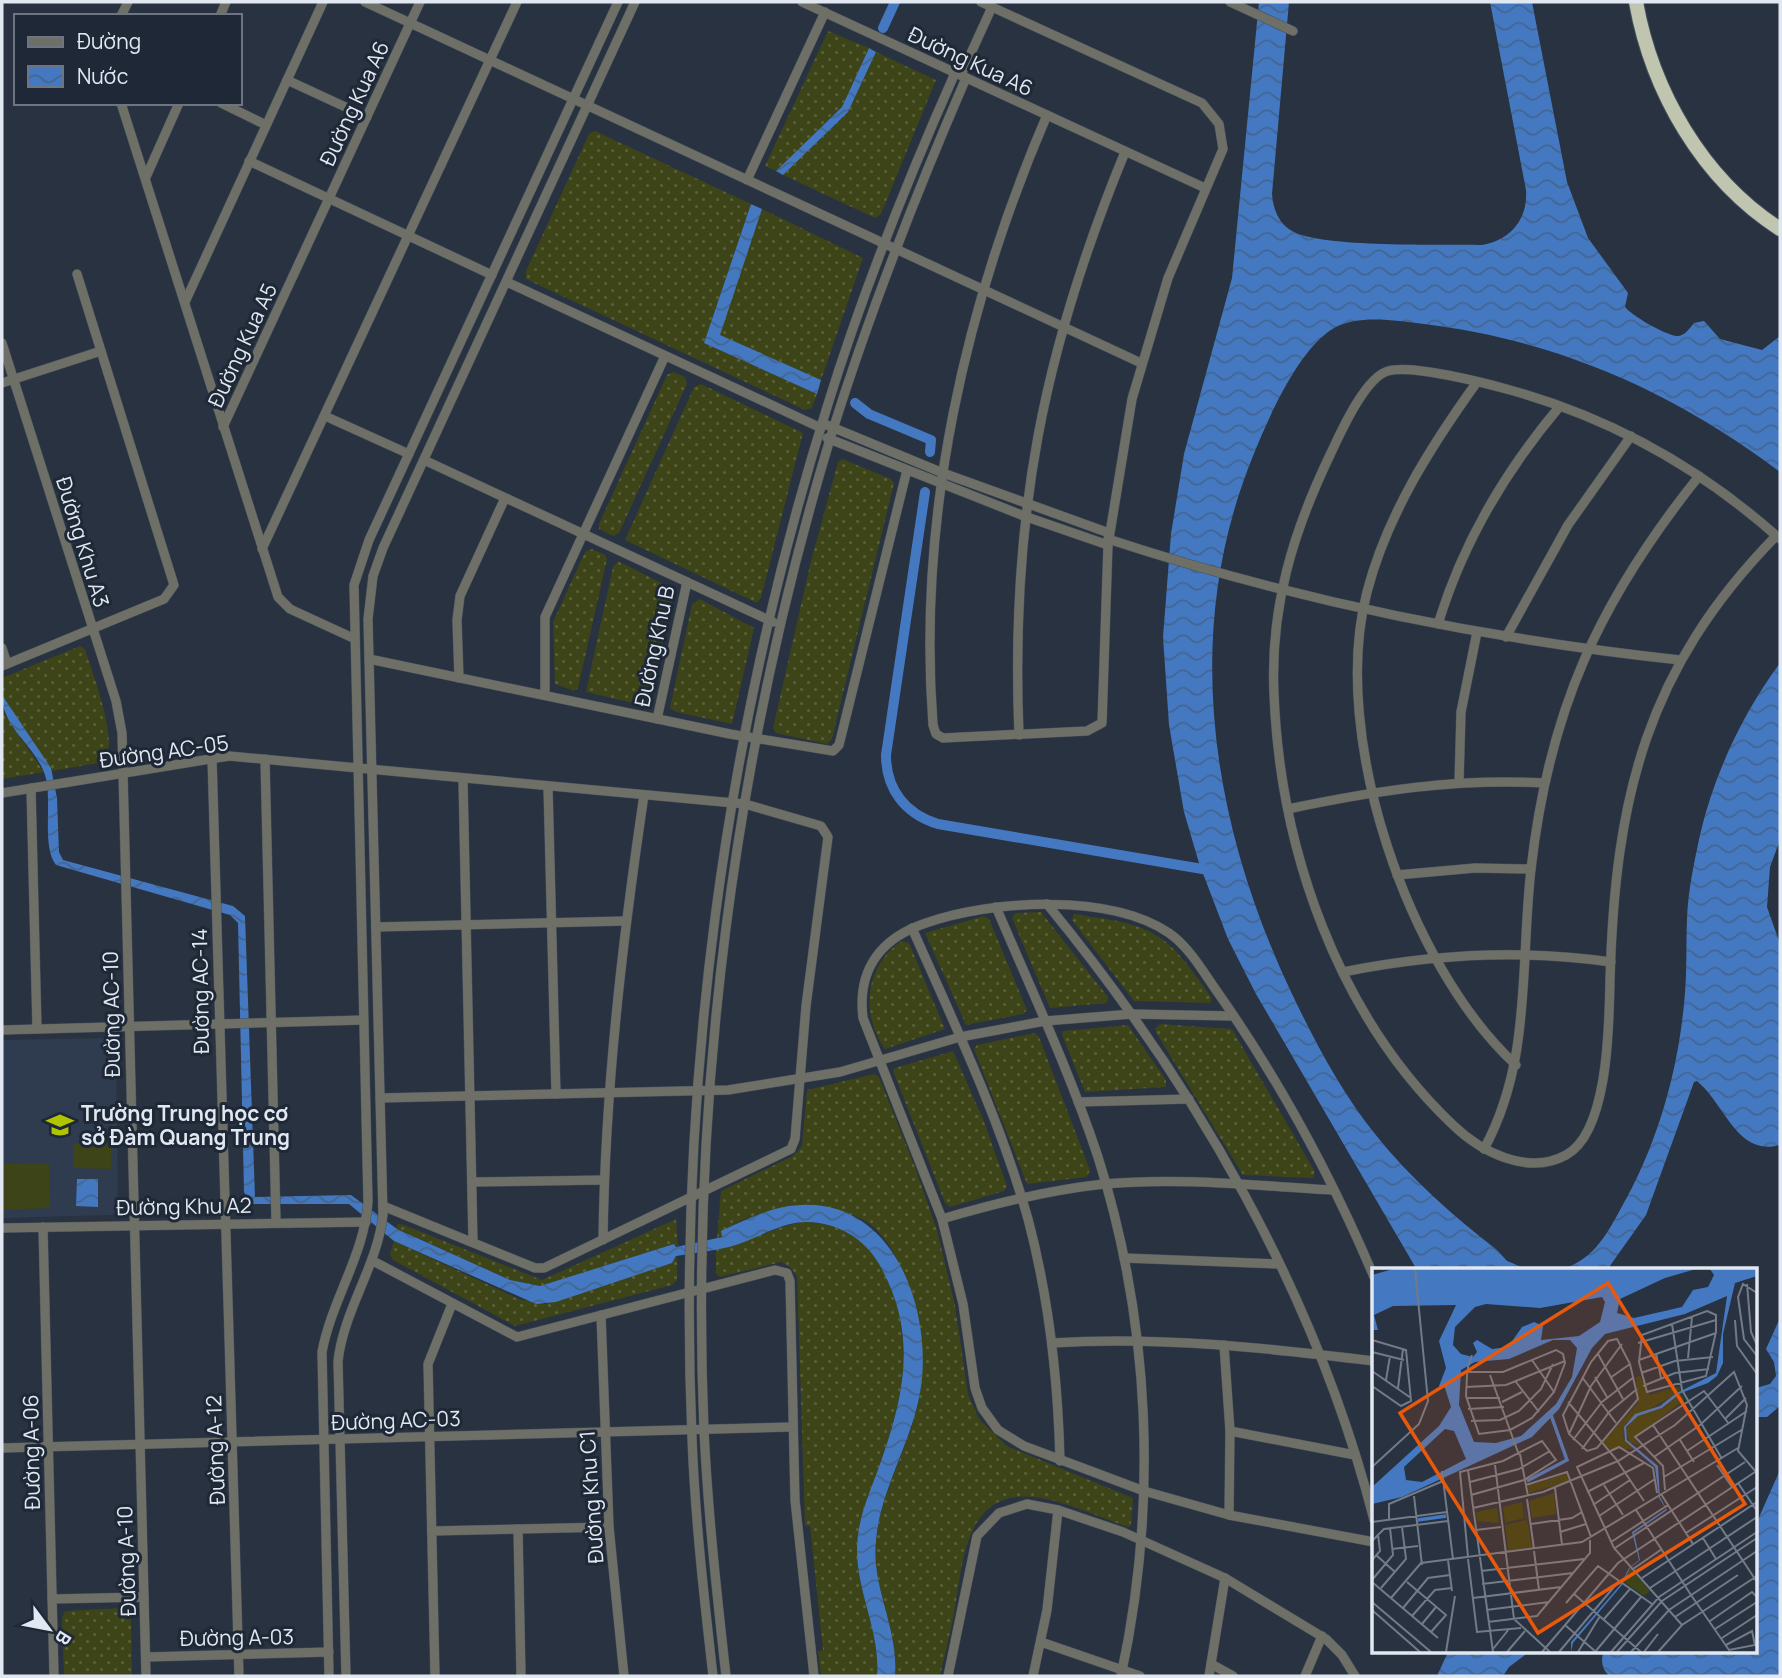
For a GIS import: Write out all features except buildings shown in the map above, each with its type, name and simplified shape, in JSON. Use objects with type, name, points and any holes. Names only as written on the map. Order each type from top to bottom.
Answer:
[{"type":"highway","points":[[1636,2],[1653,67],[1669,105],[1718,174],[1780,229]]},
{"type":"street","points":[[185,302],[323,2]]},
{"type":"street","name":"Đường Kua A6","points":[[365,2],[1141,363]]},
{"type":"street","name":"Đường Kua A6","points":[[329,199],[420,2]]},
{"type":"street","points":[[262,549],[517,2]]},
{"type":"street","points":[[330,1676],[322,1367],[325,1339],[335,1307],[359,1253],[368,1202],[353,638],[353,601],[358,569],[618,2]]},
{"type":"street","points":[[346,1676],[340,1347],[373,1261],[381,1234],[383,1211],[369,659],[369,611],[373,576],[383,548],[635,2]]},
{"type":"street","name":"Đường Kua A6","points":[[802,2],[1205,188]]},
{"type":"street","points":[[982,2],[1208,109],[1220,127],[1223,146],[1168,278],[1141,363],[1122,450],[1108,539],[1102,723],[1087,731],[948,739],[934,730],[932,610],[943,472],[959,386],[983,289],[1013,198],[1047,116]]},
{"type":"street","points":[[1230,2],[1293,31]]},
{"type":"street","points":[[713,1676],[691,1429],[691,1240],[698,1091],[712,956],[733,803],[770,620],[821,428],[884,243],[992,7]]},
{"type":"street","points":[[747,180],[825,12]]},
{"type":"street","points":[[726,1676],[704,1429],[703,1254],[711,1091],[726,936],[745,804],[781,625],[834,428],[896,248],[961,75]]},
{"type":"street","points":[[287,80],[367,117]]},
{"type":"street","points":[[122,105],[223,427]]},
{"type":"street","points":[[146,177],[178,105]]},
{"type":"street","points":[[224,105],[266,125]]},
{"type":"street","points":[[1018,735],[1017,614],[1024,516],[1042,406],[1062,326],[1098,217],[1125,152]]},
{"type":"street","points":[[249,161],[492,275]]},
{"type":"street","name":"Đường Kua A5","points":[[329,199],[223,427],[281,602],[353,638]]},
{"type":"street","points":[[77,274],[174,585],[164,598],[92,629]]},
{"type":"street","points":[[507,282],[821,428],[831,439],[1024,516],[1229,576],[1364,609],[1506,637],[1680,660]]},
{"type":"street","name":"Đường Khu A3","points":[[2,343],[92,629],[4,665],[2,648]]},
{"type":"street","points":[[2,383],[101,351]]},
{"type":"street","points":[[545,695],[544,622],[665,356]]},
{"type":"street","points":[[1398,370],[1477,382],[1560,406],[1630,436],[1699,476],[1778,538],[1716,604],[1680,660],[1658,705],[1636,772],[1621,850],[1611,962],[1607,1052],[1597,1102],[1581,1142],[1565,1156],[1536,1162],[1511,1160],[1484,1149],[1452,1124],[1409,1077],[1375,1029],[1343,972],[1309,887],[1288,809],[1274,699],[1274,648],[1280,589],[1295,535],[1348,420],[1373,380],[1386,371],[1398,370]]},
{"type":"street","points":[[1477,382],[1438,437],[1408,490],[1379,556],[1364,609],[1360,699],[1373,792],[1397,875],[1433,957],[1470,1015],[1516,1065]]},
{"type":"street","points":[[1438,624],[1459,566],[1489,504],[1518,459],[1560,406]]},
{"type":"street","points":[[325,416],[409,454]]},
{"type":"street","points":[[821,428],[834,428],[1025,503],[1108,539]]},
{"type":"street","points":[[1506,637],[1562,535],[1630,436]]},
{"type":"street","name":"Đường Khu B","points":[[369,659],[657,719],[687,582],[424,460]]},
{"type":"street","points":[[657,719],[830,752],[838,747],[907,470]]},
{"type":"street","points":[[1484,1149],[1503,1108],[1516,1065],[1522,1026],[1524,954],[1531,869],[1544,783],[1560,719],[1588,649],[1640,557],[1699,476]]},
{"type":"street","points":[[459,678],[457,620],[460,596],[505,498]]},
{"type":"street","points":[[687,582],[781,625]]},
{"type":"street","name":"Đường AC-10","points":[[92,629],[118,710],[124,774],[140,1444]]},
{"type":"street","points":[[1459,783],[1461,712],[1477,632]]},
{"type":"street","name":"Đường AC-05","points":[[2,793],[212,758],[265,759],[356,766],[373,772],[745,804],[821,826],[828,834],[800,1079]]},
{"type":"street","name":"Đường AC-14","points":[[212,758],[225,1223]]},
{"type":"street","points":[[265,759],[276,1222]]},
{"type":"street","points":[[463,780],[473,1242]]},
{"type":"street","points":[[1288,809],[1373,792],[1459,783],[1544,783]]},
{"type":"street","points":[[548,787],[556,1094]]},
{"type":"street","points":[[36,788],[37,1029]]},
{"type":"street","points":[[603,1240],[609,1093],[625,921],[644,796]]},
{"type":"street","points":[[1397,875],[1475,868],[1531,869]]},
{"type":"street","points":[[1047,904],[1132,1014],[1189,1099],[1239,1185],[1279,1264],[1319,1353],[1355,1455],[1372,1513]]},
{"type":"street","points":[[1372,1273],[1333,1190],[1233,1016],[1186,949],[1167,931],[1115,913],[1047,904],[996,907],[958,914],[912,928],[882,947],[869,967],[862,987],[863,1018],[921,1157],[942,1219],[963,1304],[975,1388],[982,1408],[1006,1436],[1060,1461],[1144,1491],[1229,1515],[1372,1542]]},
{"type":"street","points":[[996,907],[1078,1102],[1105,1184],[1124,1258],[1138,1341],[1144,1413],[1144,1491],[1141,1539],[1122,1672]]},
{"type":"street","points":[[376,927],[625,921]]},
{"type":"street","points":[[912,928],[960,1037],[1021,1197],[1044,1287],[1052,1343],[1060,1461]]},
{"type":"street","points":[[1343,972],[1433,957],[1524,954],[1611,962]]},
{"type":"street","points":[[380,1098],[711,1091],[800,1079],[880,1061],[960,1037],[1045,1021],[1132,1014],[1233,1016]]},
{"type":"street","points":[[2,1030],[363,1020]]},
{"type":"street","points":[[383,1211],[541,1269],[692,1199],[706,1189],[793,1147],[800,1079]]},
{"type":"street","points":[[1078,1102],[1189,1099]]},
{"type":"street","points":[[472,1182],[604,1180]]},
{"type":"street","points":[[942,1219],[1021,1197],[1105,1184],[1239,1185],[1333,1190]]},
{"type":"street","name":"Đường Khu A2","points":[[2,1228],[366,1222]]},
{"type":"street","name":"Đường A-12","points":[[225,1223],[239,1676]]},
{"type":"street","name":"Đường A-06","points":[[43,1227],[54,1676]]},
{"type":"street","points":[[1124,1258],[1279,1264]]},
{"type":"street","points":[[373,1261],[517,1337],[775,1270],[788,1275],[791,1427],[802,1574],[814,1676]]},
{"type":"street","points":[[435,1676],[429,1358],[452,1304]]},
{"type":"street","name":"Đường Khu C1","points":[[601,1315],[609,1527],[624,1676]]},
{"type":"street","points":[[1052,1343],[1138,1341],[1224,1345],[1372,1361]]},
{"type":"street","points":[[1224,1345],[1230,1431],[1229,1515]]},
{"type":"street","name":"Đường AC-03","points":[[2,1448],[791,1427]]},
{"type":"street","points":[[1230,1431],[1355,1455]]},
{"type":"street","name":"Đường A-10","points":[[140,1444],[146,1676]]},
{"type":"street","points":[[948,1676],[960,1628],[972,1550],[981,1529],[999,1513],[1019,1505],[1035,1504],[1141,1539],[1225,1577],[1322,1636],[1342,1655],[1355,1676]]},
{"type":"street","points":[[1033,1676],[1041,1642],[1058,1510]]},
{"type":"street","points":[[432,1531],[609,1527]]},
{"type":"street","points":[[518,1529],[522,1676]]},
{"type":"street","points":[[1209,1676],[1225,1577]]},
{"type":"street","points":[[52,1599],[144,1597]]},
{"type":"street","points":[[1305,1676],[1322,1636]]},
{"type":"street","points":[[1041,1642],[1140,1676]]},
{"type":"street","name":"Đường A-03","points":[[146,1657],[329,1652]]},
{"type":"street","points":[[1211,1664],[1233,1676]]},
{"type":"shaded area","name":"Trường Trung học cơ sở Đàm Quang Trung","points":[[109,1038],[116,1045],[118,1210],[112,1215],[2,1218],[2,1040]]},
{"type":"green space","points":[[828,31],[869,48],[842,107],[776,171],[765,166]]},
{"type":"green space","points":[[876,52],[936,80],[881,214],[875,218],[783,175],[848,112]]},
{"type":"green space","points":[[595,131],[751,204],[704,343],[817,394],[812,408],[805,410],[526,279],[526,271],[589,134]]},
{"type":"green space","points":[[762,209],[863,258],[821,380],[719,335]]},
{"type":"green space","points":[[673,372],[685,377],[687,384],[619,533],[613,536],[599,529],[599,524],[667,375]]},
{"type":"green space","points":[[701,384],[803,433],[761,598],[757,603],[625,540],[694,387]]},
{"type":"green space","points":[[842,459],[891,479],[894,483],[832,739],[827,744],[776,733],[773,728],[811,561],[838,462]]},
{"type":"green space","points":[[592,549],[605,555],[607,559],[578,688],[574,691],[555,684],[553,622],[585,552]]},
{"type":"green space","points":[[618,561],[675,590],[650,702],[646,706],[586,692],[613,567]]},
{"type":"green space","points":[[700,599],[754,628],[732,724],[676,712],[670,708],[692,604]]},
{"type":"green space","points":[[80,646],[85,649],[103,707],[109,740],[108,753],[104,762],[52,771],[2,695],[2,678]]},
{"type":"green space","points":[[2,710],[44,772],[2,779]]},
{"type":"green space","points":[[1041,912],[1108,997],[1107,1003],[1050,1008],[1012,918],[1015,913]]},
{"type":"green space","points":[[1074,914],[1123,923],[1156,935],[1181,957],[1211,997],[1211,1003],[1134,1001],[1072,920]]},
{"type":"green space","points":[[984,916],[989,919],[1027,1010],[1023,1014],[966,1025],[925,933]]},
{"type":"green space","points":[[902,941],[909,943],[945,1029],[885,1049],[872,1021],[870,991],[880,963]]},
{"type":"green space","points":[[1160,1024],[1232,1029],[1315,1172],[1313,1178],[1243,1175],[1157,1034],[1155,1029]]},
{"type":"green space","points":[[1128,1025],[1166,1080],[1166,1087],[1085,1092],[1062,1035],[1063,1031]]},
{"type":"green space","points":[[1035,1033],[1039,1037],[1090,1170],[1087,1177],[1027,1184],[974,1049],[977,1045]]},
{"type":"green space","points":[[953,1051],[983,1119],[1007,1186],[1004,1191],[950,1207],[945,1203],[893,1071],[895,1068]]},
{"type":"green space","points":[[874,1074],[879,1077],[937,1230],[955,1305],[968,1394],[979,1419],[1007,1446],[1133,1498],[1131,1525],[1128,1527],[1070,1506],[1035,1497],[1012,1498],[995,1504],[981,1516],[972,1532],[961,1569],[940,1676],[895,1676],[893,1642],[877,1574],[876,1540],[879,1521],[916,1412],[922,1372],[916,1319],[910,1291],[900,1265],[887,1242],[870,1224],[851,1215],[806,1212],[761,1214],[722,1231],[723,1237],[717,1238],[721,1191],[793,1156],[802,1146],[807,1090]]},
{"type":"green space","points":[[73,1144],[112,1144],[111,1169],[73,1168]]},
{"type":"green space","points":[[49,1163],[50,1208],[2,1210],[2,1164]]},
{"type":"green space","points":[[676,1219],[678,1247],[674,1244],[540,1286],[510,1280],[396,1228],[398,1224],[404,1225],[542,1280]]},
{"type":"green space","points":[[803,1222],[838,1228],[867,1247],[881,1267],[893,1294],[900,1320],[903,1370],[900,1395],[886,1446],[861,1517],[857,1545],[857,1562],[875,1643],[877,1676],[821,1676],[818,1651],[823,1650],[810,1526],[805,1526],[797,1276],[790,1267],[781,1262],[720,1277],[716,1274],[716,1248]]},
{"type":"green space","points":[[394,1241],[519,1299],[546,1304],[672,1263],[677,1256],[677,1280],[672,1285],[515,1326],[393,1260],[390,1254]]},
{"type":"green space","points":[[122,1608],[131,1615],[132,1676],[64,1676],[62,1618],[65,1611]]},
{"type":"water","points":[[1259,2],[1289,2],[1272,194],[1278,216],[1284,224],[1292,231],[1307,236],[1355,243],[1482,245],[1501,238],[1516,227],[1526,200],[1490,2],[1532,2],[1567,182],[1588,238],[1628,293],[1625,307],[1649,324],[1676,336],[1684,334],[1694,323],[1704,321],[1720,339],[1762,350],[1780,336],[1780,472],[1740,443],[1656,394],[1567,357],[1521,343],[1424,324],[1367,320],[1344,324],[1321,338],[1308,352],[1286,386],[1253,456],[1230,523],[1217,592],[1212,661],[1215,729],[1226,798],[1242,865],[1265,932],[1320,1050],[1375,1134],[1417,1181],[1448,1210],[1507,1261],[1524,1268],[1416,1268],[1256,994],[1228,939],[1199,863],[1184,812],[1169,725],[1163,637],[1171,534],[1184,454],[1232,278]]},
{"type":"water","points":[[869,48],[876,52],[848,112],[783,175],[776,171],[842,107]]},
{"type":"water","points":[[751,204],[762,209],[720,335],[821,380],[817,394],[704,343]]},
{"type":"water","points":[[1780,663],[1780,840],[1770,867],[1767,907],[1780,944],[1780,1145],[1765,1147],[1742,1136],[1707,1091],[1697,1081],[1694,1082],[1646,1215],[1608,1268],[1565,1268],[1588,1255],[1602,1239],[1633,1185],[1656,1132],[1678,1050],[1685,993],[1689,898],[1700,835],[1713,789],[1731,745]]},
{"type":"water","points":[[2,695],[51,768],[57,798],[59,852],[63,860],[233,906],[245,916],[255,1197],[351,1195],[397,1229],[510,1280],[540,1286],[674,1244],[676,1247],[722,1237],[721,1231],[741,1222],[791,1206],[834,1208],[862,1221],[885,1242],[902,1268],[914,1298],[921,1330],[923,1363],[916,1412],[883,1504],[876,1541],[877,1575],[893,1642],[895,1676],[877,1676],[875,1640],[862,1588],[857,1553],[858,1535],[867,1499],[896,1413],[904,1363],[899,1314],[891,1289],[873,1254],[857,1239],[837,1228],[815,1222],[794,1223],[729,1247],[676,1256],[672,1263],[556,1302],[536,1304],[394,1241],[349,1204],[251,1204],[244,1192],[238,923],[230,915],[56,865],[49,846],[45,775],[34,754],[7,717]]},
{"type":"water","points":[[77,1179],[98,1179],[98,1207],[76,1206]]},
{"type":"water","points":[[1780,1318],[1780,1406],[1767,1417],[1758,1417],[1758,1387],[1770,1384],[1776,1376],[1774,1362],[1766,1349]]},
{"type":"water","points":[[1780,1470],[1780,1676],[1610,1676],[1603,1666],[1603,1654],[1758,1654],[1758,1520]]},
{"type":"water","points":[[1447,1654],[1526,1654],[1509,1667],[1503,1676],[1437,1676]]},
{"type":"waterway","points":[[883,28],[895,2]]},
{"type":"waterway","points":[[855,403],[869,414],[931,440],[930,452]]},
{"type":"waterway","points":[[925,492],[886,755],[889,779],[900,798],[916,814],[938,824],[1214,871]]},
{"type":"place","name":"Trường Trung học cơ sở Đàm Quang Trung","points":[[60,1125]]}]
